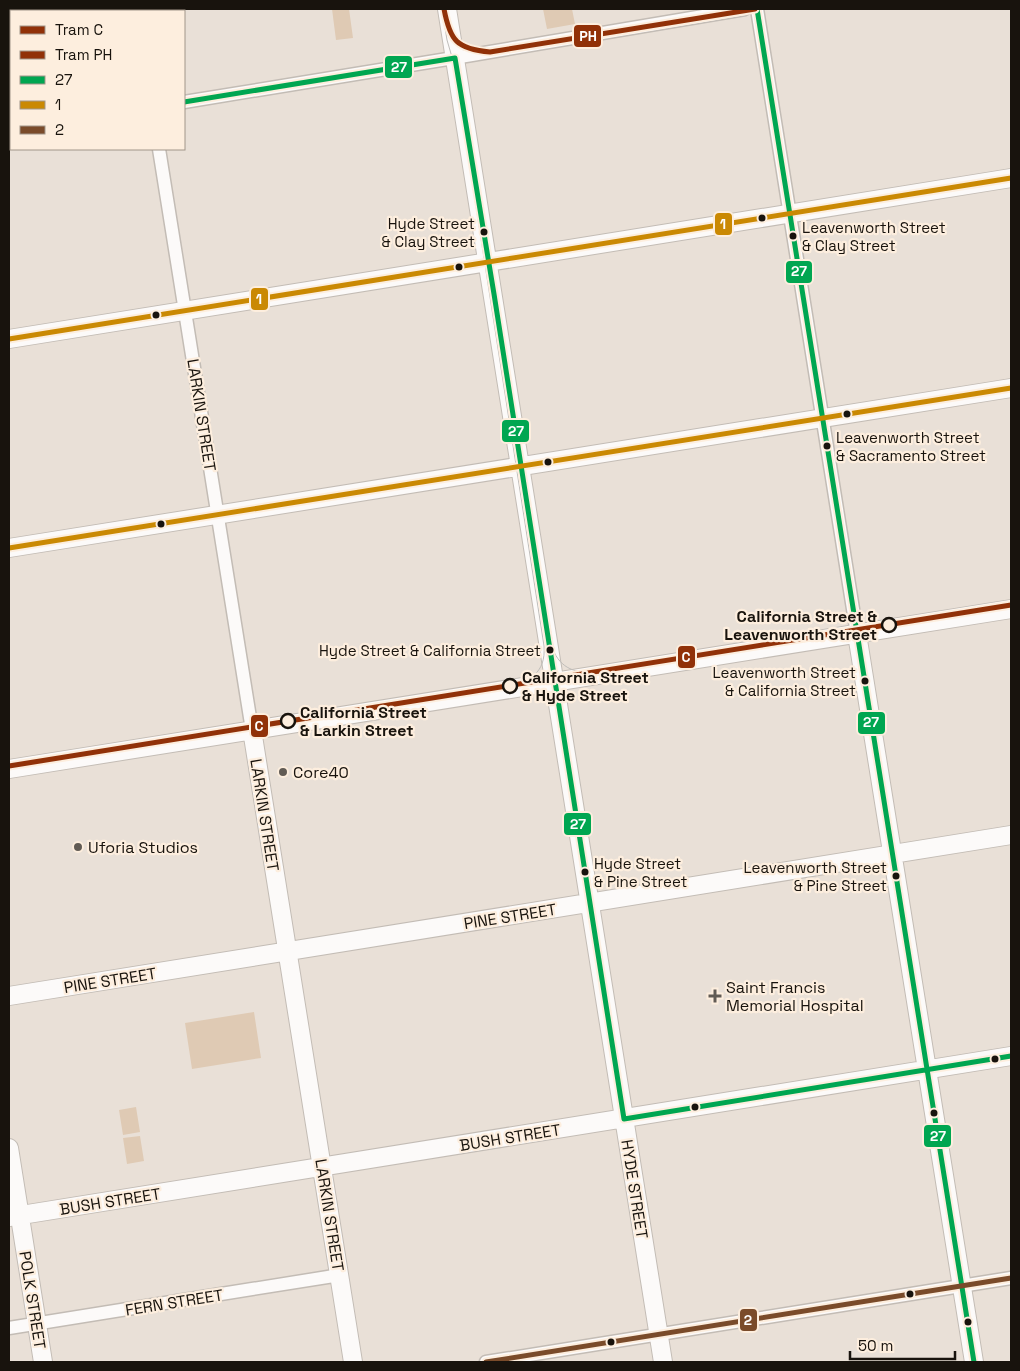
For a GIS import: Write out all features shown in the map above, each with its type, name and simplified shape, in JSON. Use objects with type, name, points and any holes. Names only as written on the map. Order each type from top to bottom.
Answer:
[{"type":"street","name":"HYDE STREET","points":[[447,9],[663,1362]]},
{"type":"street","points":[[185,102],[745,9]]},
{"type":"street","points":[[757,9],[974,1362]]},
{"type":"street","name":"LARKIN STREET","points":[[159,150],[354,1362]]},
{"type":"street","points":[[9,339],[1011,178]]},
{"type":"street","points":[[9,548],[1011,388]]},
{"type":"street","points":[[9,769],[1011,609]]},
{"type":"street","name":"PINE STREET","points":[[9,996],[1011,835]]},
{"type":"street","name":"BUSH STREET","points":[[14,1217],[1011,1056]]},
{"type":"street","name":"POLK STREET","points":[[9,1148],[14,1217],[37,1324],[43,1362]]},
{"type":"street","name":"FERN STREET","points":[[9,1328],[340,1275]]},
{"type":"street","points":[[486,1362],[1011,1278]]},
{"type":"shaded area","points":[[332,9],[349,9],[353,38],[336,40]]},
{"type":"shaded area","points":[[543,9],[572,9],[575,24],[547,29]]},
{"type":"shaded area","points":[[254,1012],[261,1058],[192,1069],[185,1023]]},
{"type":"shaded area","points":[[136,1107],[140,1132],[123,1135],[119,1110]]},
{"type":"shaded area","points":[[140,1136],[144,1161],[127,1164],[123,1138]]},
{"type":"tram line","points":[[442,9],[447,40],[454,64],[544,646],[542,663],[535,674],[523,682],[507,687]]},
{"type":"tram line","name":"PH","points":[[444,9],[449,29],[457,41],[470,49],[490,52],[755,9]]},
{"type":"tram line","points":[[523,463],[554,652],[562,663],[573,670],[579,672],[599,672]]},
{"type":"tram line","name":"C","points":[[9,766],[1011,605]]},
{"type":"transit line","name":"27","points":[[757,9],[974,1362]]},
{"type":"transit line","name":"27","points":[[185,102],[455,58],[624,1119],[1011,1056]]},
{"type":"transit line","name":"1","points":[[9,339],[1011,178]]},
{"type":"transit line","name":"1","points":[[9,548],[1011,388]]},
{"type":"transit line","name":"2","points":[[486,1362],[1011,1278]]},
{"type":"place","name":"Hyde Street & Clay Street","points":[[484,232]]},
{"type":"place","name":"Leavenworth Street & Clay Street","points":[[793,236]]},
{"type":"place","name":"Leavenworth Street & Sacramento Street","points":[[827,446]]},
{"type":"place","name":"California Street & Leavenworth Street","points":[[889,625]]},
{"type":"place","name":"Hyde Street & California Street","points":[[550,650]]},
{"type":"place","name":"Leavenworth Street & California Street","points":[[865,681]]},
{"type":"place","name":"California Street & Hyde Street","points":[[510,686]]},
{"type":"place","name":"California Street & Larkin Street","points":[[288,721]]},
{"type":"place","name":"Core40","points":[[283,772]]},
{"type":"place","name":"Uforia Studios","points":[[78,847]]},
{"type":"place","name":"Hyde Street & Pine Street","points":[[585,872]]},
{"type":"place","name":"Leavenworth Street & Pine Street","points":[[896,876]]},
{"type":"place","name":"Saint Francis Memorial Hospital","points":[[715,996]]}]
